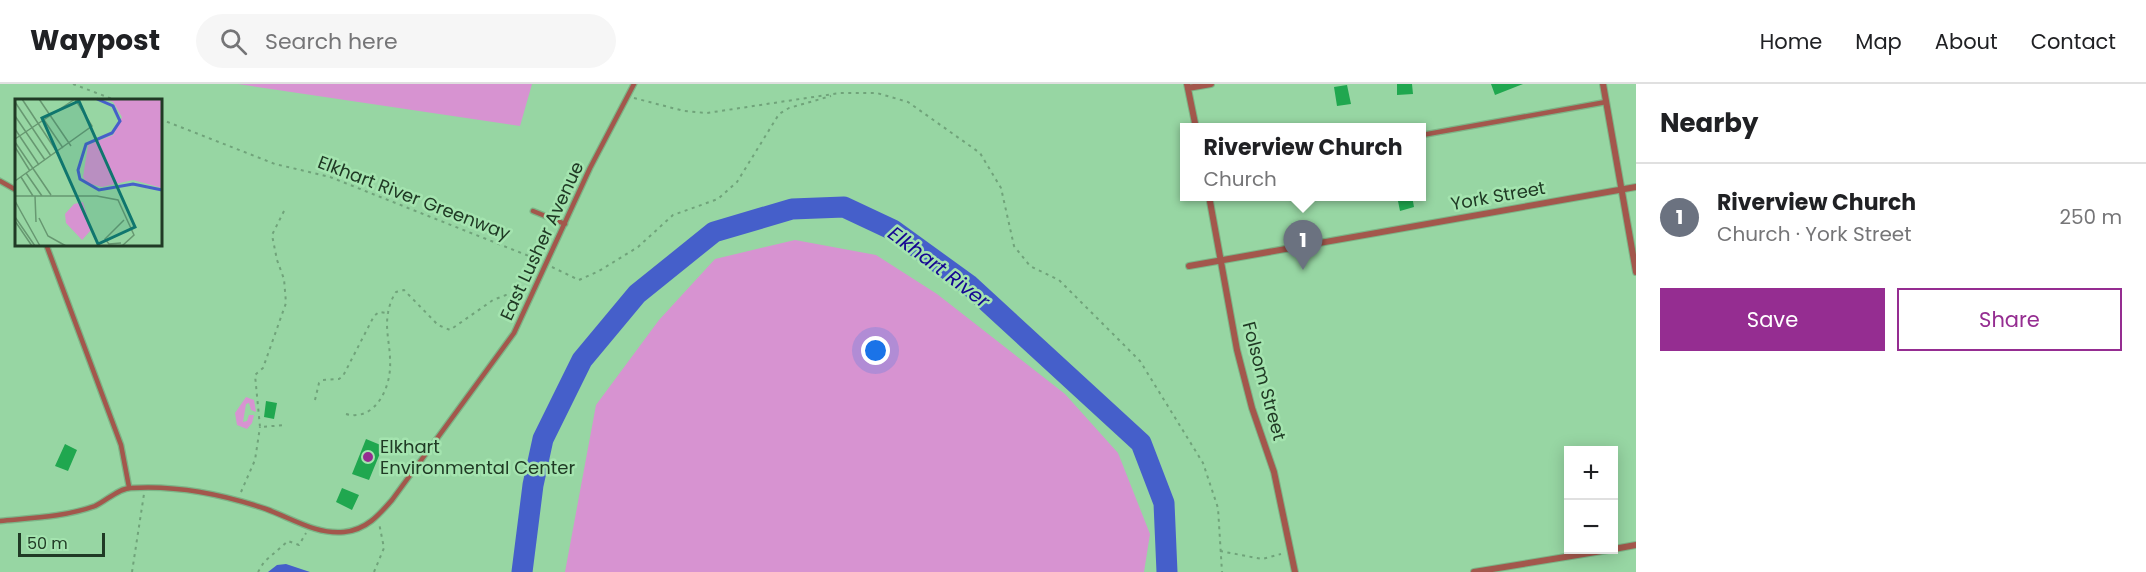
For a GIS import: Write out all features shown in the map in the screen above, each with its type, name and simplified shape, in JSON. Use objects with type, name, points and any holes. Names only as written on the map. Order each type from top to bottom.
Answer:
[{"type":"street","points":[[1195,123],[1188,86],[1211,84]]},
{"type":"street","points":[[1603,84],[1636,272]]},
{"type":"street","name":"York Street","points":[[1189,266],[1636,187]]},
{"type":"street","name":"Folsom Street","points":[[1210,201],[1237,350],[1252,408],[1274,472],[1295,572]]},
{"type":"street","points":[[1618,548],[1636,545]]},
{"type":"street","points":[[1474,572],[1579,554]]},
{"type":"lane","name":"East Lusher Avenue","points":[[129,488],[197,490],[239,501],[308,526],[344,532],[362,528],[376,518],[392,500],[514,333],[548,265],[605,137],[634,84]]},
{"type":"lane","points":[[1426,134],[1606,102]]},
{"type":"lane","points":[[0,181],[15,189]]},
{"type":"lane","points":[[534,211],[565,224]]},
{"type":"lane","points":[[0,521],[57,515],[95,506],[129,488],[121,445],[47,246]]},
{"type":"path","points":[[73,84],[112,99]]},
{"type":"path","points":[[629,96],[684,111],[707,112],[840,93],[877,93],[908,102],[981,153],[1001,188],[1014,246],[1030,266],[1059,280],[1140,361],[1203,463],[1218,508],[1222,572]]},
{"type":"path","name":"Elkhart River Greenway","points":[[162,121],[274,164],[330,177],[548,265],[570,278],[579,280],[599,271],[638,247],[673,215],[722,195],[748,166],[779,114],[789,108],[840,93]]},
{"type":"path","points":[[239,501],[255,460],[260,427],[255,375],[263,368],[286,303],[284,279],[272,235],[284,211]]},
{"type":"path","points":[[346,414],[357,417],[368,414],[377,405],[385,389],[390,366],[387,338],[388,313],[396,292],[404,290],[438,325],[450,330],[494,300],[506,295],[534,295]]},
{"type":"path","points":[[315,400],[319,383],[343,376],[374,316],[379,312],[388,313]]},
{"type":"path","points":[[260,427],[286,425]]},
{"type":"path","points":[[132,572],[145,489]]},
{"type":"path","points":[[374,572],[384,548],[381,527],[376,518]]},
{"type":"path","points":[[258,572],[264,562],[288,541],[299,545],[308,526]]},
{"type":"path","points":[[1220,551],[1262,559],[1291,551]]},
{"type":"shaded area","points":[[238,84],[532,84],[520,126]]},
{"type":"shaded area","points":[[795,240],[876,255],[937,294],[1065,394],[1118,453],[1150,534],[1144,572],[565,572],[596,405],[659,320],[715,259]]},
{"type":"shaded area","points":[[246,397],[254,400],[256,412],[251,410],[249,403],[246,404],[243,422],[247,421],[249,415],[254,415],[247,429],[237,425],[235,413]]},
{"type":"water","points":[[286,564],[310,572],[268,572],[277,565]]},
{"type":"building","points":[[1397,84],[1412,84],[1413,94],[1397,95]]},
{"type":"building","points":[[1491,84],[1523,84],[1495,95]]},
{"type":"building","points":[[1347,85],[1351,104],[1337,106],[1334,87]]},
{"type":"building","points":[[1398,201],[1413,201],[1414,207],[1400,211]]},
{"type":"building","points":[[266,401],[277,403],[274,419],[264,417]]},
{"type":"building","name":"Elkhart Environmental Center","points":[[366,439],[383,446],[369,480],[352,474]]},
{"type":"building","points":[[65,444],[77,450],[68,471],[55,466]]},
{"type":"building","points":[[342,488],[359,495],[352,510],[336,502]]},
{"type":"waterway","name":"Elkhart River","points":[[522,572],[533,485],[543,439],[582,360],[637,294],[714,232],[792,209],[844,207],[893,230],[969,285],[1141,443],[1164,503],[1167,572]]},
{"type":"place","name":"Riverview Church","points":[[1303,270]]},
{"type":"place","name":"Elkhart Environmental Center","points":[[368,457]]}]
